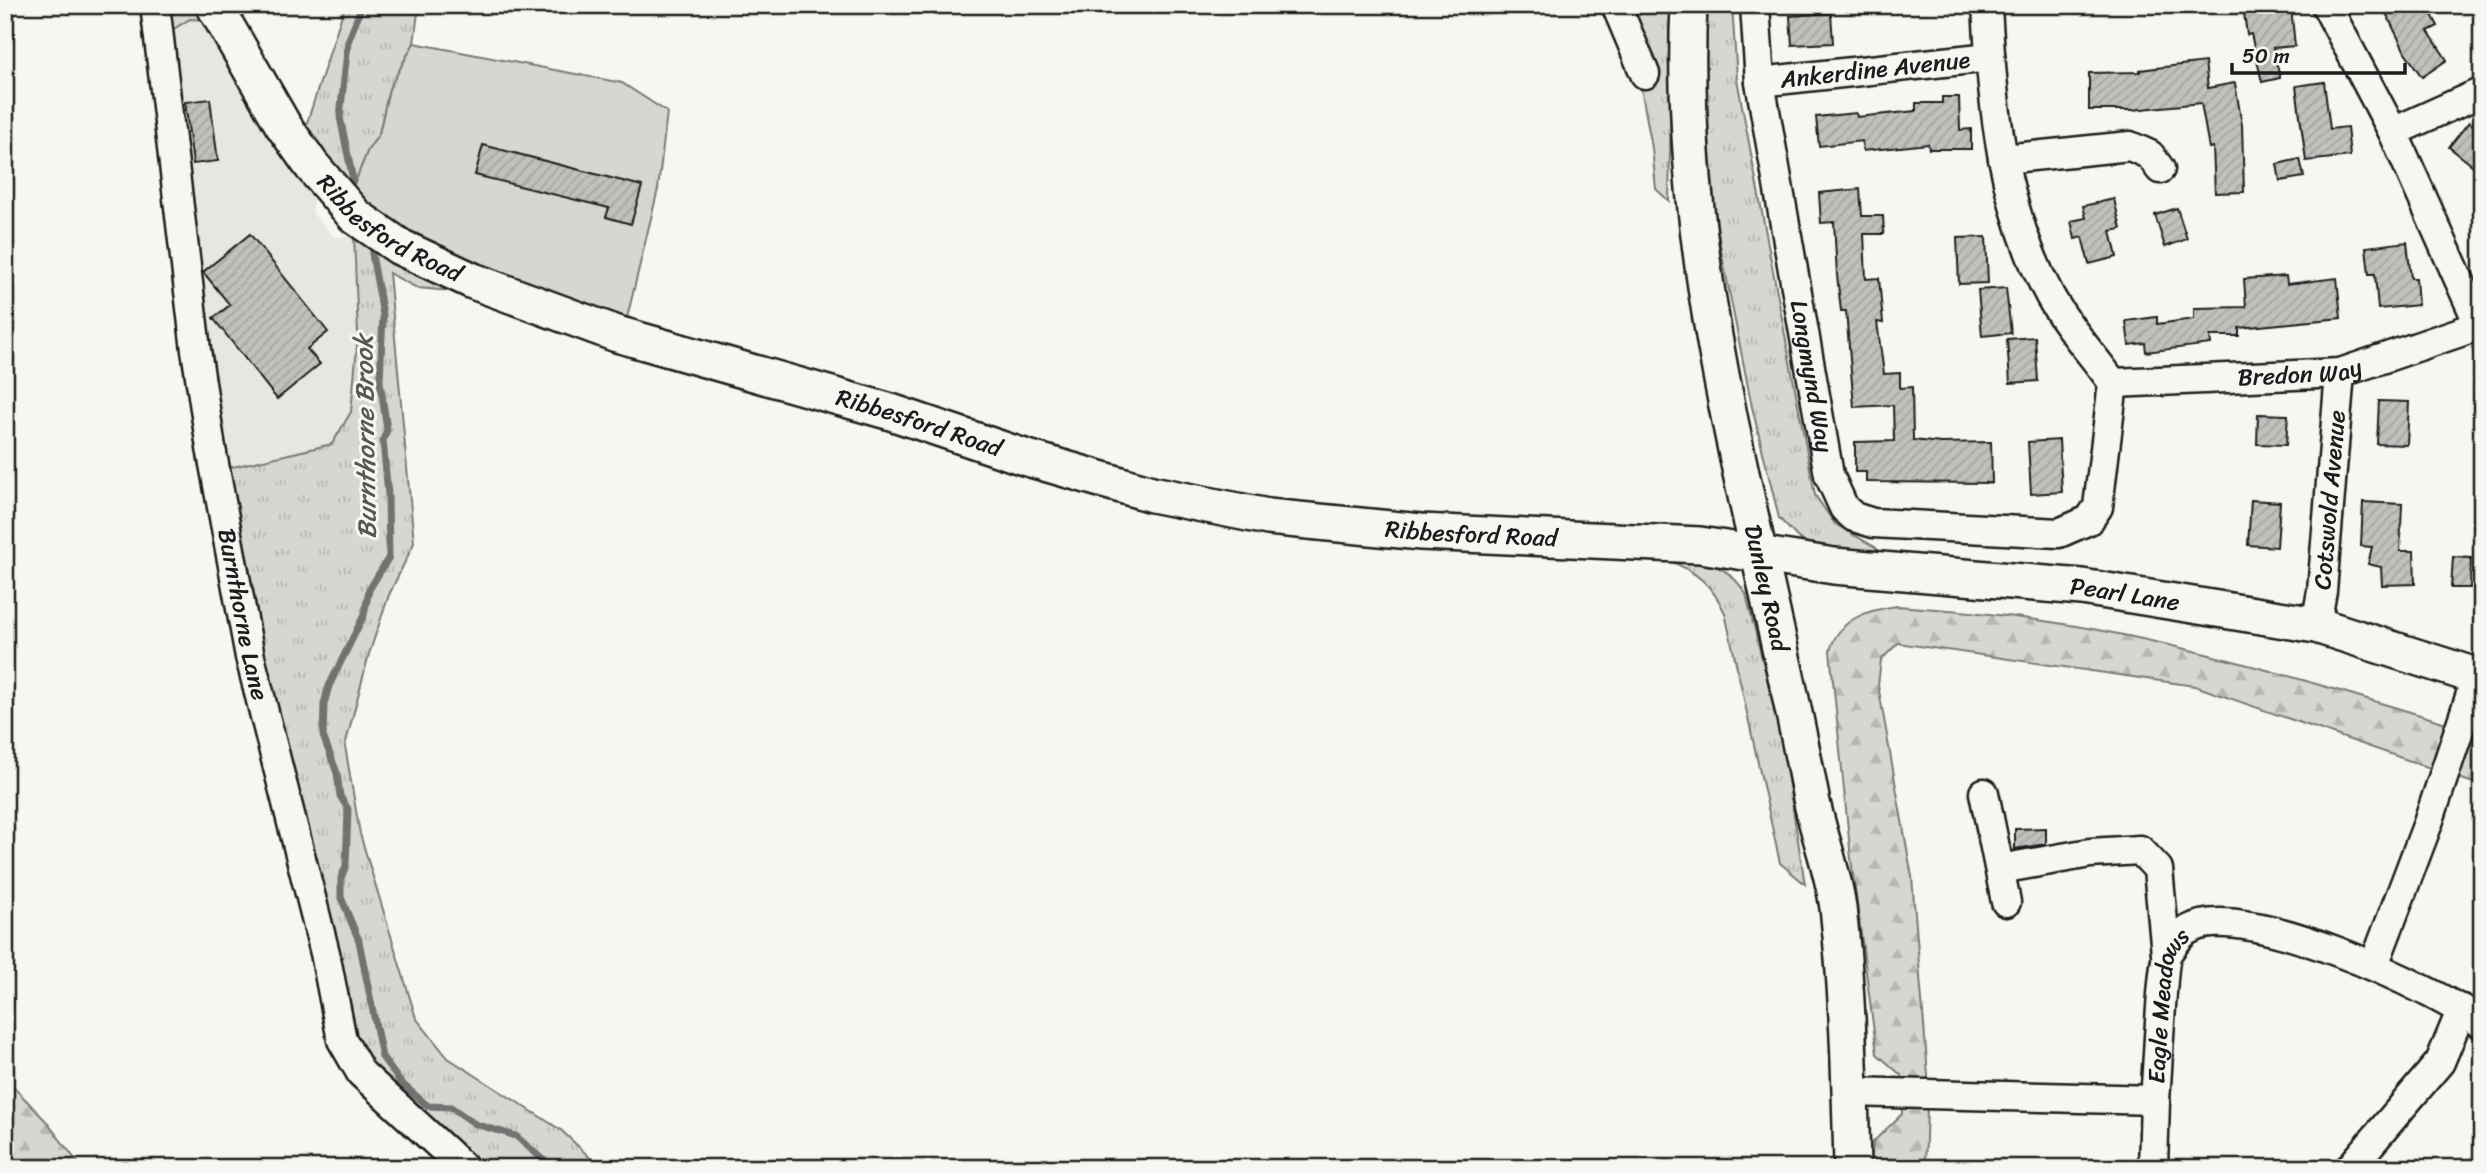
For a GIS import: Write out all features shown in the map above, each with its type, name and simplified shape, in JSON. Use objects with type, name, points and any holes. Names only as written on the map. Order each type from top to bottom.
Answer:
[{"type":"main road","name":"Ribbesford Road","points":[[214,5],[283,125],[320,176],[355,216],[400,247],[440,267],[617,334],[891,412],[1024,457],[1152,494],[1268,517],[1421,532],[1700,545],[1760,555]]},
{"type":"main road","name":"Dunley Road","points":[[1689,5],[1689,145],[1695,226],[1709,323],[1814,811],[1838,905],[1852,1168]]},
{"type":"main road","name":"Pearl Lane","points":[[1760,555],[1833,566],[2082,587],[2316,625],[2479,677]]},
{"type":"street","name":"Burnthorne Lane","points":[[155,5],[190,309],[211,448],[250,657],[316,916],[342,1040],[361,1073],[464,1168]]},
{"type":"street","points":[[1616,5],[1644,74]]},
{"type":"street","name":"Longmynd Way","points":[[1755,5],[1760,82],[1829,475],[1844,508],[1854,517],[1873,523],[2032,534],[2059,533],[2077,527],[2089,520],[2098,507],[2113,383]]},
{"type":"street","points":[[1987,5],[1990,57],[2003,159],[2024,241],[2052,299],[2113,383]]},
{"type":"street","points":[[2326,5],[2393,132],[2480,328]]},
{"type":"street","name":"Ankerdine Avenue","points":[[1760,82],[1990,57]]},
{"type":"street","points":[[2393,132],[2482,92]]},
{"type":"street","points":[[2003,159],[2130,146],[2150,155],[2160,169]]},
{"type":"street","name":"Bredon Way","points":[[2113,383],[2340,373],[2480,328]]},
{"type":"street","name":"Cotswold Avenue","points":[[2316,625],[2322,591],[2340,373]]},
{"type":"street","points":[[2374,965],[2479,677]]},
{"type":"street","points":[[1984,793],[2006,902]]},
{"type":"street","points":[[2000,869],[2090,853],[2140,850],[2158,869],[2166,954]]},
{"type":"street","name":"Eagle Meadows","points":[[1850,1093],[2155,1100],[2166,954],[2189,929],[2210,923],[2273,930],[2374,965],[2472,1016]]},
{"type":"street","points":[[2350,1168],[2440,1062],[2472,1016]]},
{"type":"street","points":[[2153,1168],[2155,1100]]},
{"type":"shaded area","points":[[190,19],[208,20],[314,191],[312,213],[334,237],[354,235],[357,265],[358,335],[352,412],[333,444],[224,469],[167,33]]},
{"type":"green space","points":[[165,5],[200,5],[208,20],[190,19],[167,33]]},
{"type":"green space","points":[[345,5],[419,5],[414,43],[389,89],[379,134],[368,150],[352,190],[305,129]]},
{"type":"green space","points":[[1626,5],[1673,5],[1669,201],[1656,189],[1652,148]]},
{"type":"green space","points":[[1703,5],[1732,5],[1737,79],[1815,495],[1835,524],[1875,547],[1882,555],[1809,545],[1779,518],[1752,407],[1707,165]]},
{"type":"green space","points":[[414,43],[622,83],[667,112],[658,189],[627,318],[482,268],[446,252],[380,214],[352,190],[368,150],[379,134],[389,89]]},
{"type":"green space","points":[[354,235],[404,269],[450,291],[417,288],[389,273],[414,543],[389,595],[369,654],[345,746],[360,834],[416,1018],[448,1058],[561,1130],[601,1168],[484,1168],[377,1077],[351,1037],[256,640],[224,469],[332,444],[351,412],[358,335]]},
{"type":"green space","points":[[1670,561],[1704,563],[1722,569],[1746,594],[1781,735],[1805,884],[1780,863],[1725,613],[1703,581]]},
{"type":"green space","points":[[1897,606],[2010,616],[2123,635],[2259,668],[2482,734],[2482,786],[2195,686],[1898,643],[1881,660],[1878,685],[1912,877],[1928,1075],[1925,1168],[1871,1168],[1873,1142],[1902,1114],[1901,1075],[1877,1054],[1851,859],[1830,651],[1840,631],[1855,618],[1875,610]]},
{"type":"green space","points":[[5,1078],[45,1120],[82,1168],[5,1168]]},
{"type":"building","points":[[2382,5],[2427,5],[2438,26],[2428,31],[2447,60],[2422,77],[2405,52]]},
{"type":"building","points":[[2291,7],[2295,46],[2273,48],[2280,78],[2262,82],[2251,34],[2247,35],[2244,13]]},
{"type":"building","points":[[1831,13],[1833,43],[1792,45],[1790,16]]},
{"type":"building","points":[[2205,62],[2208,88],[2235,83],[2242,125],[2244,192],[2215,193],[2213,147],[2209,148],[2201,103],[2132,110],[2089,110],[2089,73],[2140,72]]},
{"type":"building","points":[[2324,82],[2330,129],[2347,127],[2350,156],[2306,161],[2296,86]]},
{"type":"building","points":[[1942,97],[1959,97],[1960,130],[1971,129],[1971,149],[1929,149],[1928,144],[1863,151],[1862,141],[1819,146],[1816,117],[1856,113],[1857,117],[1916,111],[1916,103],[1942,103]]},
{"type":"building","points":[[210,99],[218,161],[193,164],[185,102]]},
{"type":"building","points":[[2469,122],[2482,132],[2482,173],[2449,147]]},
{"type":"building","points":[[483,145],[642,186],[631,224],[606,217],[609,208],[475,175]]},
{"type":"building","points":[[2300,159],[2304,177],[2280,181],[2277,164]]},
{"type":"building","points":[[1860,189],[1862,216],[1883,216],[1884,234],[1864,234],[1866,279],[1879,278],[1883,323],[1877,322],[1884,374],[1900,373],[1900,388],[1912,387],[1913,440],[1941,443],[1991,442],[1992,483],[1866,482],[1866,472],[1855,472],[1855,442],[1894,441],[1893,405],[1854,407],[1846,311],[1841,311],[1837,275],[1834,222],[1821,223],[1819,193]]},
{"type":"building","points":[[2114,199],[2121,229],[2111,231],[2117,257],[2089,264],[2082,237],[2075,239],[2071,221],[2086,218],[2083,206]]},
{"type":"building","points":[[2177,208],[2187,239],[2165,247],[2155,215]]},
{"type":"building","points":[[250,234],[328,332],[307,349],[320,364],[277,399],[213,318],[230,305],[203,272]]},
{"type":"building","points":[[1986,237],[1988,283],[1959,284],[1957,238]]},
{"type":"building","points":[[2407,242],[2411,278],[2416,278],[2418,305],[2378,309],[2375,274],[2369,274],[2366,247]]},
{"type":"building","points":[[2286,276],[2287,284],[2337,278],[2341,318],[2239,328],[2239,336],[2210,336],[2211,344],[2146,352],[2145,343],[2129,345],[2126,321],[2157,317],[2157,324],[2194,319],[2194,308],[2246,307],[2244,279]]},
{"type":"building","points":[[2006,288],[2011,333],[1982,336],[1978,290]]},
{"type":"building","points":[[2035,337],[2038,381],[2010,383],[2007,339]]},
{"type":"building","points":[[2379,401],[2409,402],[2407,445],[2377,444]]},
{"type":"building","points":[[2258,414],[2288,415],[2286,445],[2257,444]]},
{"type":"building","points":[[2059,440],[2062,492],[2031,494],[2028,442]]},
{"type":"building","points":[[2251,500],[2280,502],[2277,547],[2248,545]]},
{"type":"building","points":[[2363,502],[2402,504],[2400,551],[2414,551],[2415,584],[2382,585],[2381,567],[2368,564],[2372,547],[2361,546]]},
{"type":"building","points":[[2453,557],[2471,558],[2470,588],[2451,588]]},
{"type":"building","points":[[2046,828],[2046,844],[2015,849],[2015,829]]},
{"type":"waterway","name":"Burnthorne Brook","points":[[353,180],[340,117],[348,42],[362,5]]},
{"type":"waterway","name":"Burnthorne Brook","points":[[372,254],[383,315],[380,381],[387,430],[383,440],[388,495],[389,557],[369,590],[364,615],[329,686],[324,704],[323,736],[337,773],[340,796],[348,809],[346,866],[341,878],[341,897],[359,941],[382,1057],[401,1083],[428,1106],[451,1107],[475,1124],[516,1136],[552,1168]]}]
